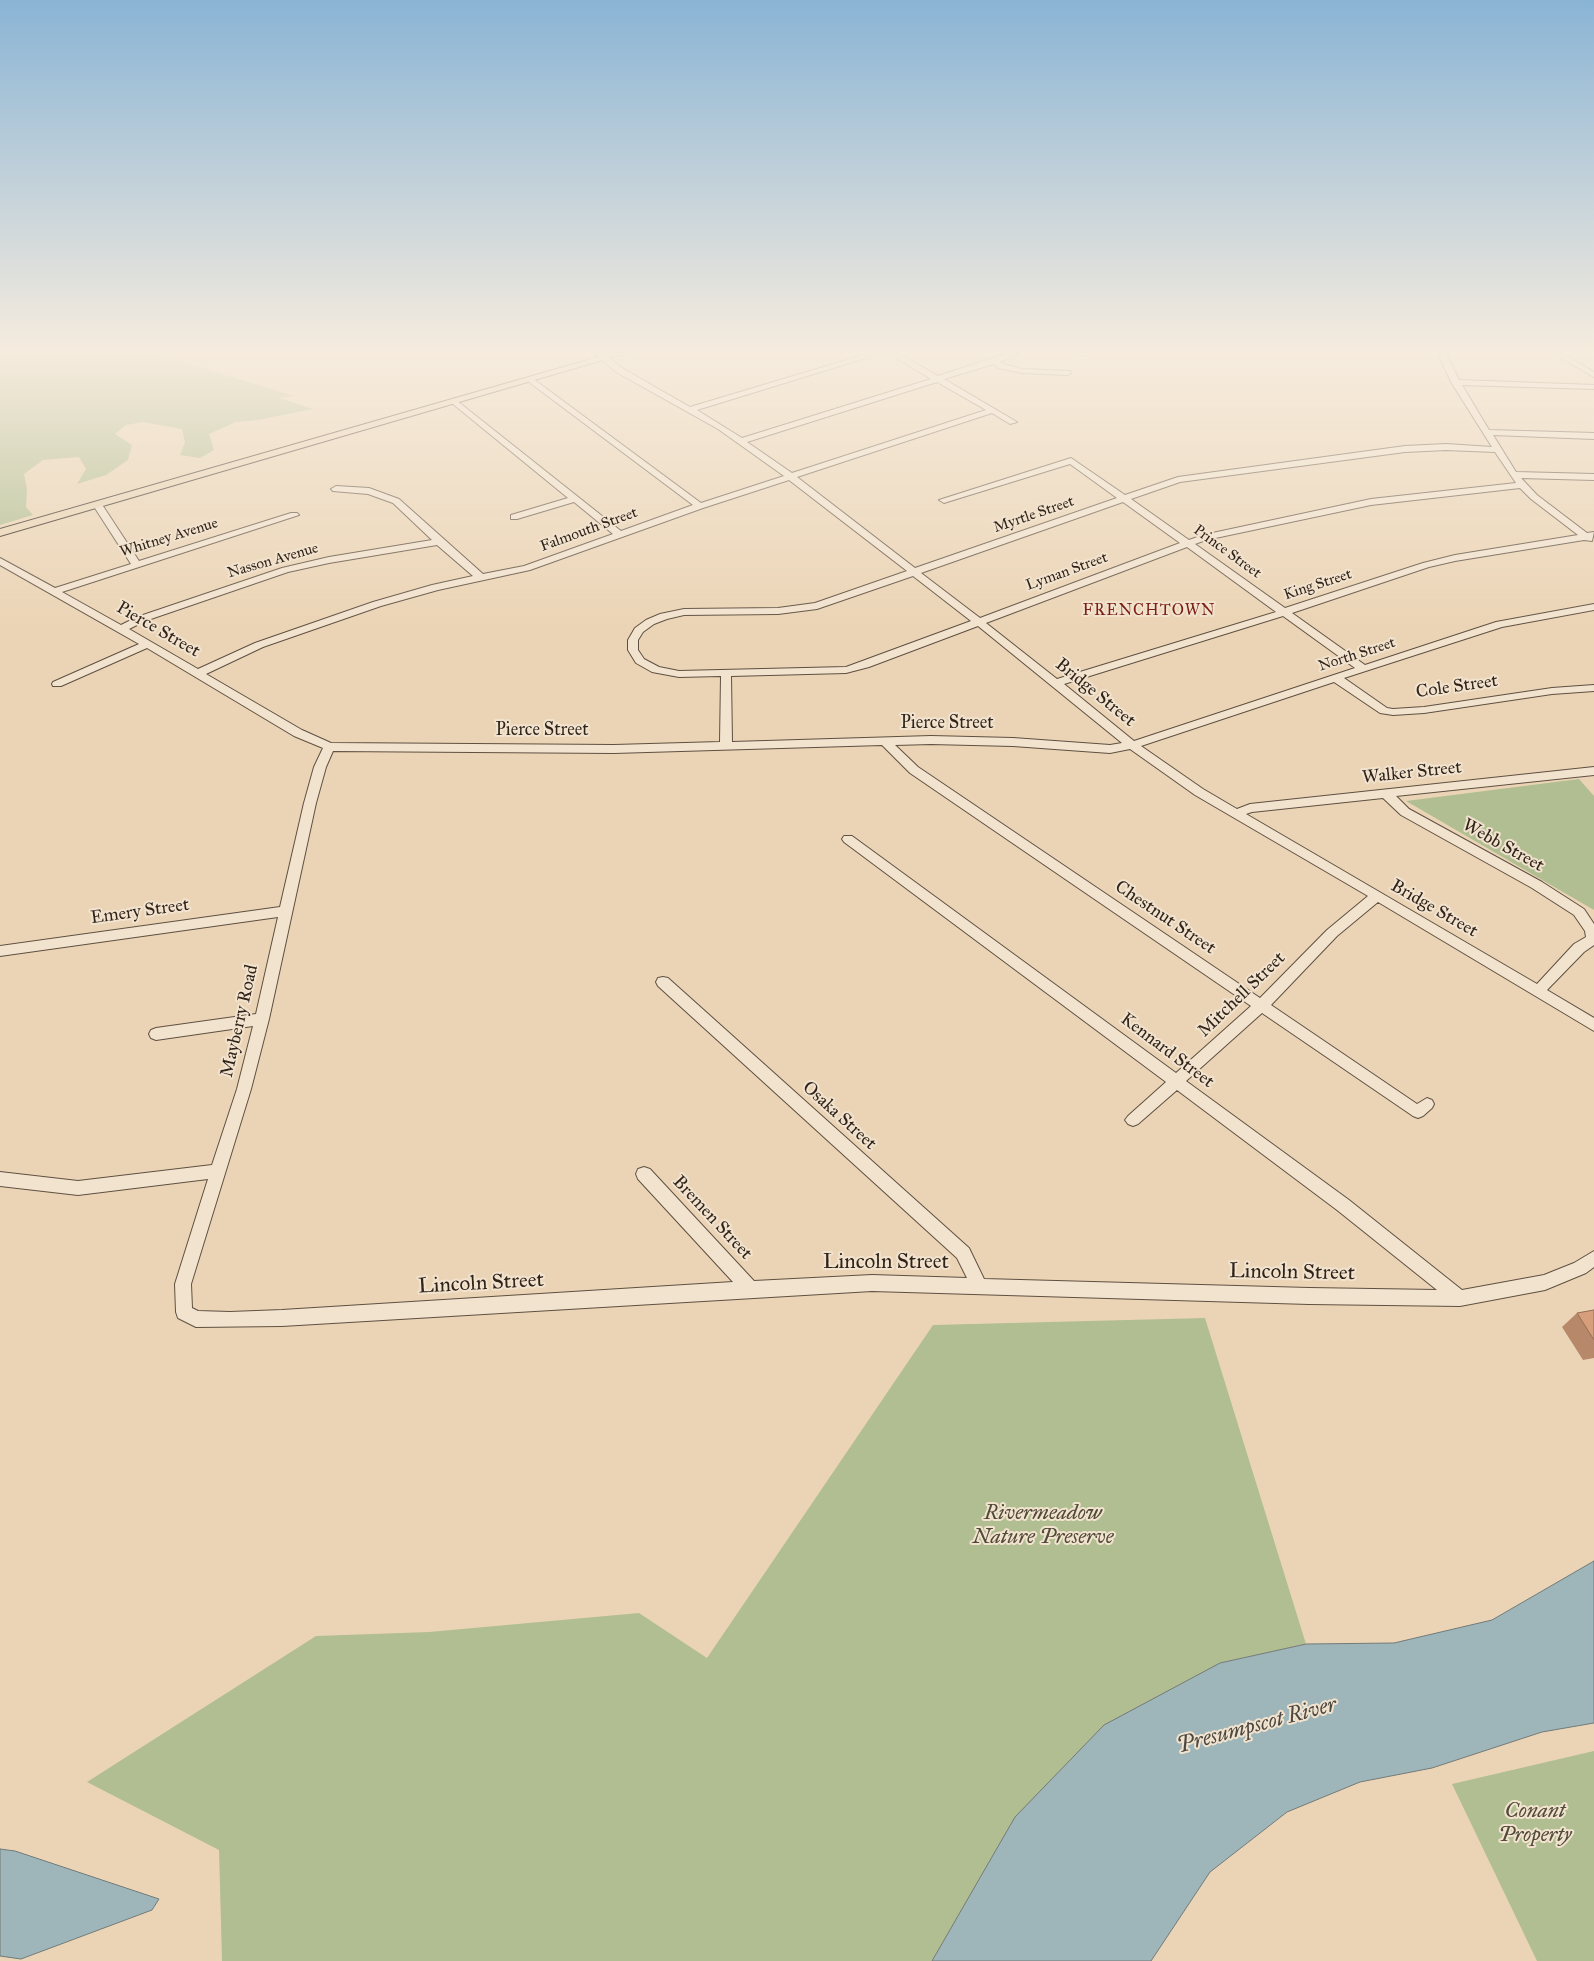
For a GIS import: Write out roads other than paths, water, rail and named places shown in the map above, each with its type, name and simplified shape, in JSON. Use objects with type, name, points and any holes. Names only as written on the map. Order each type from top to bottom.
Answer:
[{"type":"main road","points":[[0,533],[308,445]]},
{"type":"street","points":[[508,445],[620,535]]},
{"type":"street","points":[[618,445],[700,506]]},
{"type":"street","name":"Bridge Street","points":[[745,445],[790,476],[916,573],[1132,745],[1199,792],[1594,1025]]},
{"type":"street","name":"Falmouth Street","points":[[197,674],[251,648],[377,604],[436,586],[527,568],[700,506],[888,445]]},
{"type":"street","points":[[1493,445],[1521,485],[1591,538]]},
{"type":"street","name":"Myrtle Street","points":[[633,650],[633,640],[639,630],[650,622],[664,616],[684,612],[778,611],[808,608],[916,573],[1178,480],[1429,447],[1496,450]]},
{"type":"street","name":"Prince Street","points":[[944,500],[1072,460],[1364,669]]},
{"type":"street","points":[[1513,475],[1594,477]]},
{"type":"street","name":"Lyman Street","points":[[633,650],[640,661],[662,672],[690,675],[835,671],[856,668],[1188,542],[1348,506],[1521,485]]},
{"type":"street","points":[[336,489],[369,491],[391,498],[481,578]]},
{"type":"street","points":[[514,518],[574,499]]},
{"type":"street","points":[[98,505],[136,564]]},
{"type":"street","name":"Whitney Avenue","points":[[54,591],[294,515]]},
{"type":"street","name":"King Street","points":[[1055,683],[1440,561],[1591,538]]},
{"type":"street","name":"Nasson Avenue","points":[[121,629],[141,620],[285,570],[329,560],[439,542]]},
{"type":"street","name":"Pierce Street","points":[[0,561],[147,644],[298,733],[328,747],[567,749],[979,741],[1099,749],[1132,745]]},
{"type":"street","name":"North Street","points":[[1132,745],[1500,624],[1594,607]]},
{"type":"street","points":[[57,684],[147,644]]},
{"type":"street","points":[[726,674],[726,746]]},
{"type":"street","name":"Cole Street","points":[[1336,678],[1384,711],[1393,712],[1424,710],[1552,691],[1594,688]]},
{"type":"street","name":"Chestnut Street","points":[[886,742],[914,770],[1418,1112],[1428,1104]]},
{"type":"street","name":"Mayberry Road","points":[[183,1302],[183,1284],[244,1089],[262,1019],[284,911],[315,782],[328,747]]},
{"type":"street","name":"Walker Street","points":[[1236,814],[1250,808],[1594,771]]},
{"type":"street","name":"Webb Street","points":[[1386,794],[1405,812],[1537,885],[1579,912],[1594,938]]},
{"type":"street","name":"Kennard Street","points":[[848,840],[1343,1205],[1460,1298]]},
{"type":"street","name":"Mitchell Street","points":[[1132,1120],[1262,1006],[1332,934],[1377,896]]},
{"type":"street","name":"Emery Street","points":[[0,951],[284,911]]},
{"type":"street","points":[[1538,991],[1579,948],[1594,938]]},
{"type":"street","name":"Osaka Street","points":[[663,982],[962,1253],[980,1287]]},
{"type":"street","points":[[156,1034],[262,1019]]},
{"type":"street","points":[[0,1180],[12,1179],[78,1188],[218,1171]]},
{"type":"street","name":"Bremen Street","points":[[644,1174],[750,1289]]},
{"type":"street","name":"Lincoln Street","points":[[183,1302],[184,1312],[196,1319],[230,1320],[872,1283],[1309,1296],[1460,1298],[1545,1282],[1580,1268],[1594,1258]]},
{"type":"water","name":"Presumpscot River","points":[[1594,1561],[1594,1723],[1542,1732],[1432,1768],[1360,1782],[1287,1812],[1210,1872],[1151,1961],[932,1961],[1015,1817],[1104,1725],[1220,1663],[1306,1644],[1394,1643],[1492,1620]]},
{"type":"water","points":[[0,1849],[15,1851],[159,1899],[152,1910],[21,1959],[0,1956]]},
{"type":"district","name":"FRENCHTOWN","points":[[1149,611]]},
{"type":"park label","name":"Rivermeadow Nature Preserve","points":[[1043,1526]]},
{"type":"park label","name":"Conant Property","points":[[1535,1824]]}]
